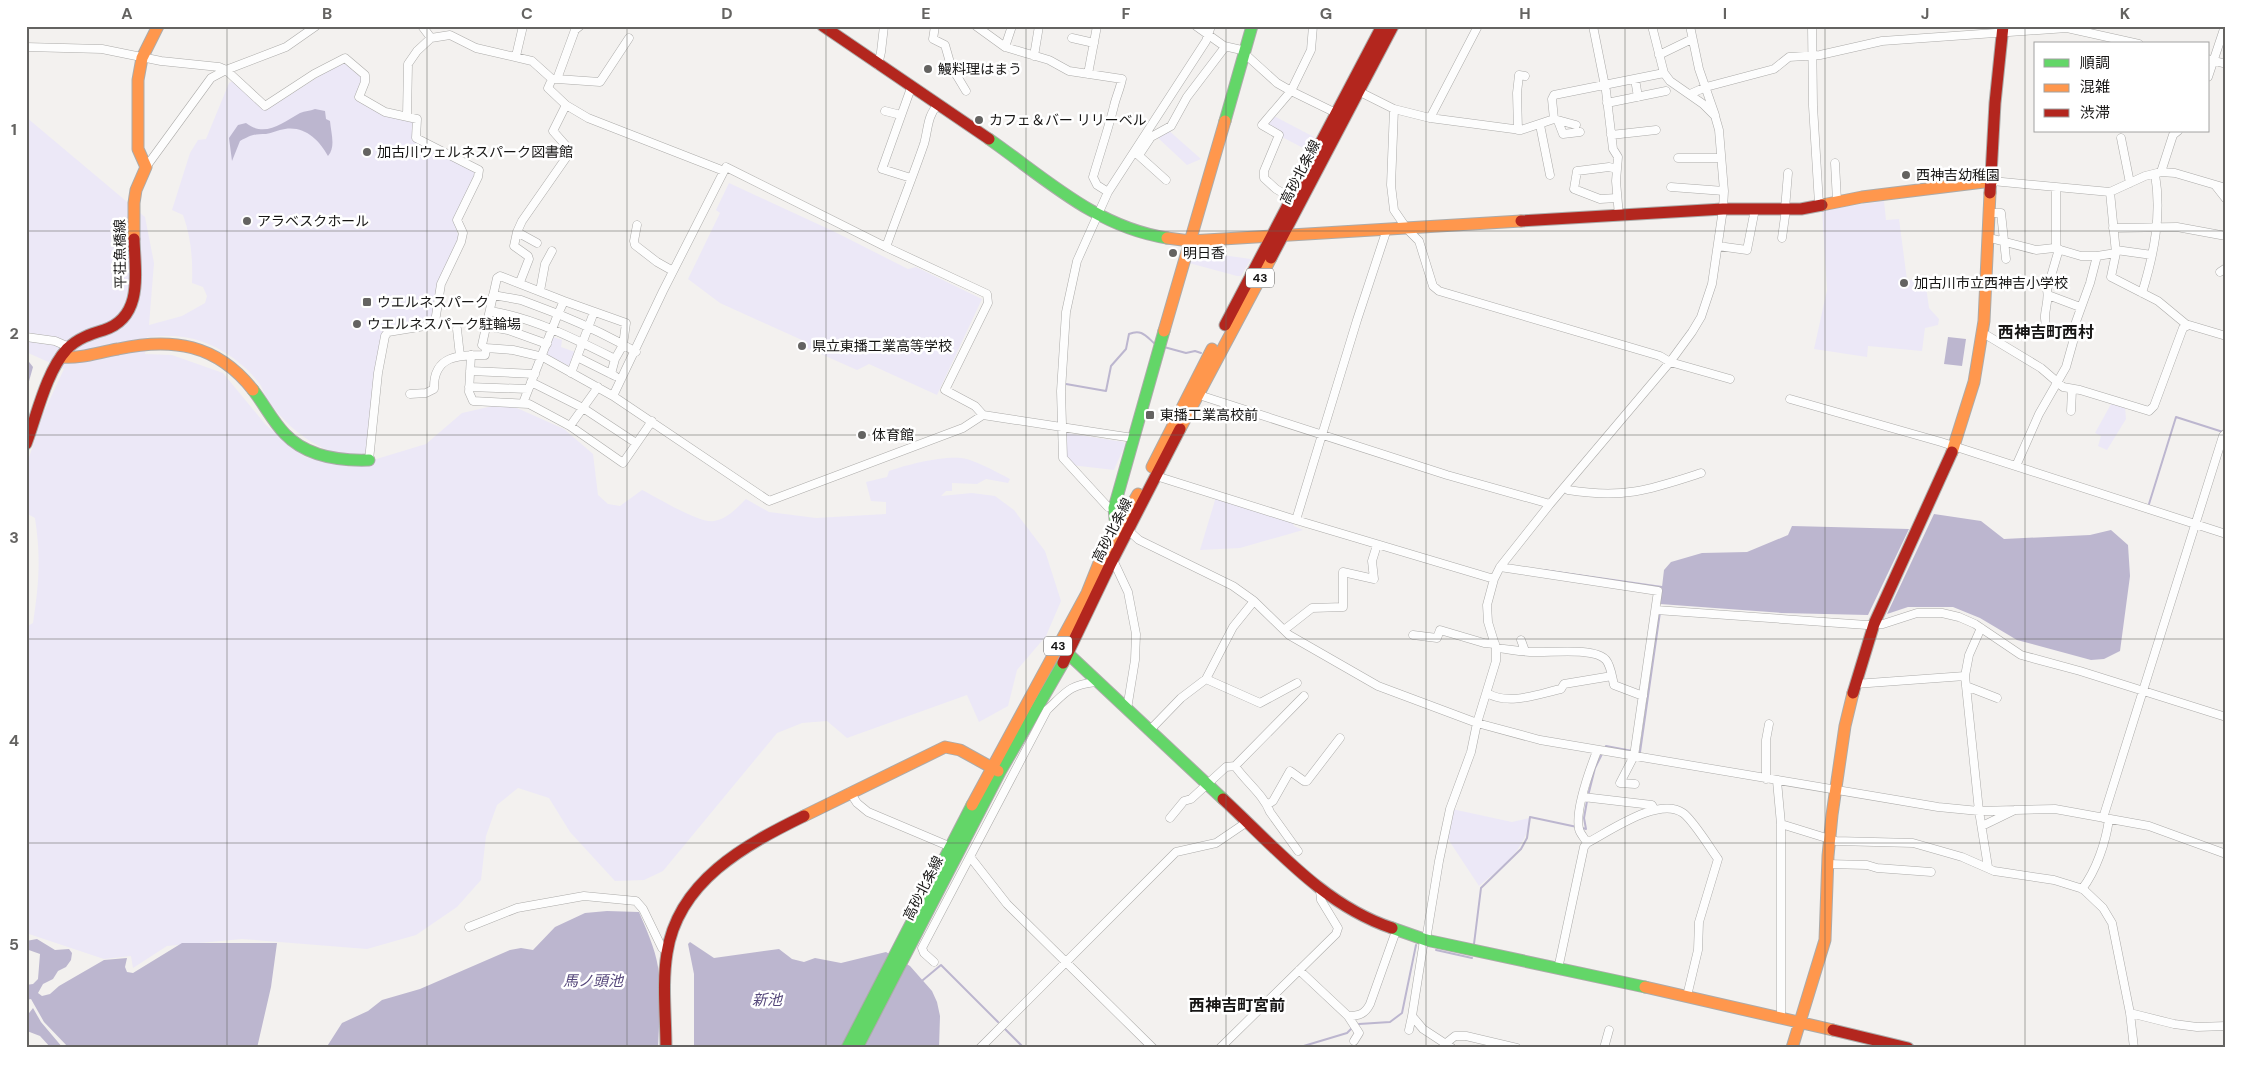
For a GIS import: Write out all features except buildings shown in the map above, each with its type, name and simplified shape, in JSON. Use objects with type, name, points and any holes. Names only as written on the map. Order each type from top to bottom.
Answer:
[{"type":"street","points":[[158,26],[142,58],[138,80],[138,149],[146,167],[211,78],[226,70],[286,47],[316,26]]},
{"type":"street","points":[[422,26],[430,38]]},
{"type":"street","points":[[516,56],[522,26]]},
{"type":"street","points":[[823,26],[911,88],[1019,159],[1097,216],[1130,230],[1151,236],[1190,241],[1723,209],[1785,209],[1992,181],[2110,192],[2158,173],[2175,173],[2226,188]]},
{"type":"street","points":[[878,65],[884,26]]},
{"type":"street","points":[[935,26],[933,39],[945,46],[951,66],[966,91]]},
{"type":"street","points":[[976,26],[1005,48],[1049,60],[1069,71],[1122,79],[1093,177],[1097,185],[1108,192]]},
{"type":"street","points":[[1005,48],[1012,26]]},
{"type":"street","points":[[1034,56],[1039,26]]},
{"type":"street","points":[[1088,74],[1097,26]]},
{"type":"street","points":[[1196,26],[1225,47],[1245,53],[1278,83],[1336,113]]},
{"type":"street","points":[[1108,507],[1063,458],[1061,391],[1066,312],[1077,261],[1108,192],[1136,153],[1206,41],[1211,26]]},
{"type":"street","points":[[1252,26],[1112,512],[1114,519],[1139,540],[1233,586],[1254,601],[1289,635],[1378,686],[1477,723],[1535,739],[1938,807],[1979,811],[2055,809],[2149,826],[2226,854]]},
{"type":"street","points":[[1291,198],[1276,189],[1264,178],[1264,171],[1279,134],[1262,124],[1291,91],[1311,50],[1314,26]]},
{"type":"street","name":"高砂北条線","points":[[857,1048],[951,848],[996,770],[1038,712],[1113,560],[1126,528],[1271,236],[1382,26]]},
{"type":"street","name":"高砂北条線","points":[[847,1048],[903,951],[1087,593],[1099,562],[1126,528],[1156,476],[1230,332],[1284,235],[1393,26]]},
{"type":"street","points":[[1430,118],[1478,26]]},
{"type":"street","points":[[1593,26],[1608,103],[1613,149],[1618,157],[1617,198],[1619,216]]},
{"type":"street","points":[[1652,26],[1664,72],[1670,81],[1690,94],[1715,116]]},
{"type":"street","points":[[1409,1030],[1450,809],[1471,752],[1477,723],[1496,661],[1495,646],[1488,622],[1487,605],[1494,579],[1500,567],[1550,504],[1670,362],[1701,317],[1712,284],[1724,191],[1719,130],[1699,69],[1690,26]]},
{"type":"street","points":[[1812,26],[1813,106],[1819,204]]},
{"type":"street","points":[[2225,26],[2212,60],[2226,64]]},
{"type":"street","points":[[577,27],[554,79],[548,88],[566,105],[588,118],[724,171]]},
{"type":"street","points":[[1690,94],[1706,87],[1774,69],[1789,57],[1820,55],[1882,41],[2002,29],[2067,28],[2130,42]]},
{"type":"street","points":[[1792,1048],[1824,940],[1829,839],[1845,726],[1855,684],[1874,624],[1953,447],[1974,382],[1982,333],[1990,238],[1995,103],[2002,29]]},
{"type":"street","points":[[407,116],[408,64],[417,50],[430,38],[450,35],[476,48],[532,61],[554,79],[600,82],[629,38]]},
{"type":"street","points":[[1072,38],[1094,43]]},
{"type":"street","points":[[1659,55],[1692,39]]},
{"type":"street","points":[[26,47],[102,49],[142,58],[218,67],[226,70],[266,106],[314,74],[345,58],[365,76],[365,82],[359,97],[385,112],[417,119],[416,138],[479,170],[478,177],[457,220],[463,233],[461,242],[441,284],[435,322],[431,325],[388,332],[385,336],[378,373],[370,460],[352,461],[328,457],[312,452],[287,436],[239,373],[221,360],[199,349],[186,345],[163,344],[131,347],[80,358],[61,357]]},
{"type":"street","points":[[1136,153],[1151,137],[1171,126],[1188,94],[1225,47]]},
{"type":"street","points":[[1358,91],[1394,109],[1430,118],[1518,130],[1556,120],[1578,128],[1563,134],[1556,120],[1552,99],[1554,95],[1664,72]]},
{"type":"street","points":[[1518,130],[1517,93],[1519,75],[1525,76]]},
{"type":"street","points":[[1635,79],[1638,97]]},
{"type":"street","points":[[911,88],[882,168],[911,178]]},
{"type":"street","points":[[1608,103],[1666,91]]},
{"type":"street","points":[[520,282],[529,259],[528,256],[514,246],[517,232],[522,221],[568,155],[568,148],[553,131],[566,105]]},
{"type":"street","points":[[886,247],[925,142],[928,122],[933,109],[938,105]]},
{"type":"street","points":[[1394,109],[1391,185],[1394,210],[1406,229],[1419,241],[1429,278],[1433,286],[1439,291],[1730,379]]},
{"type":"street","points":[[885,111],[902,115]]},
{"type":"street","points":[[1540,125],[1550,175]]},
{"type":"street","points":[[1611,134],[1656,130]]},
{"type":"street","points":[[2142,293],[2157,226],[2158,173],[2177,132]]},
{"type":"street","points":[[2121,138],[2130,183]]},
{"type":"street","points":[[1136,153],[1166,180]]},
{"type":"street","points":[[1678,158],[1721,158]]},
{"type":"street","points":[[1835,163],[1837,201]]},
{"type":"street","name":"平荘魚橋線","points":[[26,444],[61,357],[68,347],[84,337],[112,327],[124,320],[133,306],[135,295],[134,203],[136,190],[146,167]]},
{"type":"street","points":[[613,396],[636,352],[673,271],[726,167],[886,247],[987,294],[988,303],[945,390],[975,406],[983,416]]},
{"type":"street","points":[[1617,168],[1610,167],[1577,172],[1574,189],[1600,199],[1617,198]]},
{"type":"street","points":[[1782,238],[1788,173]]},
{"type":"street","points":[[2216,185],[2226,199]]},
{"type":"street","points":[[1672,188],[1724,191]]},
{"type":"street","points":[[2056,188],[2058,249],[2047,290],[2048,295],[2044,312],[2045,326],[2073,335]]},
{"type":"street","points":[[2110,192],[2116,251],[2111,277],[2158,301],[2187,325],[2226,336]]},
{"type":"street","points":[[1718,246],[1747,250],[1755,209]]},
{"type":"street","points":[[1991,213],[2001,213],[2006,259]]},
{"type":"street","points":[[637,225],[635,245],[657,262],[673,271]]},
{"type":"street","points":[[2113,228],[2177,226],[2226,236]]},
{"type":"street","points":[[1296,520],[1357,320],[1388,229]]},
{"type":"street","points":[[517,232],[537,243]]},
{"type":"street","points":[[1990,238],[2036,250],[2058,249],[2081,256],[2097,256],[2116,251],[2152,255]]},
{"type":"street","points":[[540,291],[545,264],[552,251]]},
{"type":"street","points":[[2016,466],[2039,414],[2059,383],[2066,367],[2080,307],[2090,283],[2097,256]]},
{"type":"street","points":[[611,374],[623,345],[626,324],[520,282],[500,276],[497,278],[482,345],[486,348],[513,350],[543,357],[571,372],[652,421],[768,501],[964,428],[983,416],[1133,438]]},
{"type":"street","points":[[493,294],[522,300],[558,314],[589,327],[636,352]]},
{"type":"street","points":[[2048,295],[2080,307]]},
{"type":"street","points":[[523,403],[543,357],[564,300]]},
{"type":"street","points":[[490,311],[516,316],[583,343],[616,359]]},
{"type":"street","points":[[571,372],[594,312]]},
{"type":"street","points":[[1982,333],[2040,368],[2063,387],[2149,410],[2154,406],[2183,328],[2187,325]]},
{"type":"street","points":[[486,326],[547,344]]},
{"type":"street","points":[[457,329],[460,356]]},
{"type":"street","points":[[513,350],[518,334]]},
{"type":"street","points":[[26,336],[55,341],[68,347]]},
{"type":"street","points":[[84,337],[93,354]]},
{"type":"street","points":[[410,394],[426,393],[434,389],[434,376],[446,360],[460,356],[485,355],[486,348]]},
{"type":"street","points":[[471,355],[470,387],[473,401],[523,403],[570,426],[623,463],[652,421]]},
{"type":"street","points":[[577,357],[622,380]]},
{"type":"street","points":[[470,371],[535,374]]},
{"type":"street","points":[[470,387],[530,386],[583,408],[636,443]]},
{"type":"street","points":[[570,426],[598,387]]},
{"type":"street","points":[[2071,411],[2072,390]]},
{"type":"street","points":[[1199,395],[1447,474],[1550,504]]},
{"type":"street","points":[[1790,399],[2016,466],[2226,534]]},
{"type":"street","points":[[2082,889],[2087,882],[2104,840],[2106,818],[2143,690],[2224,434]]},
{"type":"street","points":[[1565,488],[1597,495],[1624,494],[1647,490],[1701,473]]},
{"type":"street","points":[[1156,476],[1377,545],[1494,579]]},
{"type":"street","points":[[1284,630],[1312,608],[1343,607],[1343,572],[1374,579],[1372,561],[1377,545]]},
{"type":"street","points":[[1113,560],[1128,592],[1136,634],[1135,660],[1126,709]]},
{"type":"street","points":[[1500,567],[1658,591],[1659,611],[1634,756],[1620,783],[1636,784]]},
{"type":"street","points":[[1149,731],[1181,698],[1206,679],[1233,627],[1254,601]]},
{"type":"street","points":[[1659,611],[1874,624],[1883,624],[1917,613],[1933,613],[1959,617],[1981,628],[2021,655],[2143,690],[2226,717]]},
{"type":"street","points":[[1981,628],[1969,656],[1966,686],[1979,811],[1988,867]]},
{"type":"street","points":[[1413,635],[1437,638],[1440,630],[1490,645],[1524,651],[1596,655],[1606,660],[1614,685],[1643,696]]},
{"type":"street","points":[[1521,640],[1524,651]]},
{"type":"street","points":[[1059,645],[1096,682],[1320,890],[1348,908],[1396,931],[1425,940],[1687,996],[1908,1048]]},
{"type":"street","points":[[1487,693],[1497,698],[1529,697],[1561,689],[1564,684],[1612,676]]},
{"type":"street","points":[[1855,684],[1966,676]]},
{"type":"street","points":[[1206,679],[1260,703],[1297,683]]},
{"type":"street","points":[[934,962],[924,953],[922,948],[1047,710],[1072,687],[1096,682]]},
{"type":"street","points":[[1966,686],[1997,698]]},
{"type":"street","points":[[1170,818],[1184,802],[1191,799],[1226,767],[1235,766],[1304,696]]},
{"type":"street","points":[[1766,779],[1766,740],[1769,724]]},
{"type":"street","points":[[1267,805],[1273,801],[1290,771],[1304,781],[1307,781],[1340,738]]},
{"type":"street","points":[[666,1048],[668,951],[681,913],[691,895],[713,870],[762,836],[945,747],[960,750],[996,770]]},
{"type":"street","points":[[1587,842],[1579,827],[1586,798],[1585,786],[1601,751]]},
{"type":"street","points":[[1235,766],[1254,786],[1256,793],[1267,805],[1298,851]]},
{"type":"street","points":[[1777,781],[1781,824],[1781,1019]]},
{"type":"street","points":[[850,792],[857,803],[868,812],[951,848]]},
{"type":"street","points":[[1586,798],[1652,805],[1654,809]]},
{"type":"street","points":[[1558,969],[1584,847],[1587,842],[1654,809],[1663,807],[1683,813],[1718,859],[1699,922],[1698,950],[1687,996]]},
{"type":"street","points":[[1982,826],[2015,810]]},
{"type":"street","points":[[980,1048],[1176,852],[1216,843],[1247,822]]},
{"type":"street","points":[[1781,824],[1829,839],[1871,844],[1913,843],[1962,857],[1994,871],[2054,880],[2082,889],[2097,901],[2112,923],[2130,1013],[2134,1048]]},
{"type":"street","points":[[970,858],[1007,904],[1067,961],[1153,1048]]},
{"type":"street","points":[[1827,864],[1867,865],[1877,868],[1931,872]]},
{"type":"street","points":[[1220,1048],[1336,934],[1338,928],[1321,900],[1320,890]]},
{"type":"street","points":[[469,927],[517,908],[584,896],[636,901],[643,909],[662,948],[668,951]]},
{"type":"street","points":[[1348,1016],[1366,1012],[1396,931]]},
{"type":"street","points":[[1299,970],[1348,1016],[1361,1036],[1354,1042]]},
{"type":"street","points":[[2130,1013],[2174,1024],[2197,1027],[2226,1026]]},
{"type":"street","points":[[1412,1016],[1423,1029],[1448,1046],[1455,1036],[1466,1036],[1517,1048]]},
{"type":"street","points":[[1604,1048],[1608,1030]]},
{"type":"shaded area","points":[[340,63],[345,63],[361,77],[362,82],[354,98],[386,115],[414,120],[415,140],[476,171],[476,176],[454,220],[459,239],[438,282],[432,320],[383,332],[374,379],[367,452],[363,455],[335,452],[324,449],[304,437],[279,414],[253,375],[228,354],[209,344],[179,336],[147,337],[145,354],[172,355],[223,373],[266,425],[305,457],[350,467],[426,444],[462,413],[506,403],[564,429],[593,454],[598,495],[608,504],[620,506],[642,490],[667,504],[707,521],[719,520],[732,513],[746,499],[769,512],[816,518],[886,514],[886,502],[871,501],[866,482],[887,477],[889,471],[907,465],[939,459],[967,459],[1010,479],[1008,483],[986,479],[977,484],[952,483],[952,491],[946,491],[941,496],[972,493],[995,496],[1014,510],[1045,551],[1061,601],[1046,636],[1017,670],[1008,706],[979,722],[967,695],[847,738],[827,721],[802,723],[777,733],[663,871],[644,880],[615,881],[570,832],[549,798],[518,788],[497,805],[486,836],[481,880],[457,907],[416,935],[367,949],[242,939],[167,946],[133,968],[131,956],[104,959],[26,933],[26,627],[33,623],[39,558],[35,518],[26,513],[26,467],[43,414],[64,369],[26,352],[26,117],[145,217],[154,263],[149,325],[182,316],[205,303],[207,296],[203,287],[192,283],[191,249],[183,215],[172,210],[190,153],[198,140],[206,139],[229,83],[233,81],[266,110]]},
{"type":"shaded area","points":[[1272,115],[1314,137],[1307,150],[1280,136],[1282,132],[1267,124]]},
{"type":"shaded area","points":[[1167,129],[1201,159],[1187,165],[1157,137]]},
{"type":"shaded area","points":[[729,183],[835,232],[908,269],[916,267],[982,299],[937,395],[869,364],[857,370],[803,346],[804,341],[720,303],[688,279],[720,213],[716,210]]},
{"type":"shaded area","points":[[1884,201],[1886,220],[1899,219],[1907,280],[1925,279],[1929,308],[1939,319],[1938,325],[1925,328],[1922,351],[1868,346],[1867,357],[1814,349],[1827,290],[1822,210]]},
{"type":"shaded area","points":[[1193,251],[1251,259],[1241,276],[1237,276],[1189,263]]},
{"type":"shaded area","points":[[553,337],[562,340],[561,347],[575,352],[571,367],[547,355]]},
{"type":"shaded area","points":[[2111,404],[2125,407],[2126,419],[2107,450],[2098,446],[2101,436],[2095,433]]},
{"type":"shaded area","points":[[1066,433],[1124,442],[1125,445],[1114,470],[1071,465],[1065,457]]},
{"type":"shaded area","points":[[1216,497],[1292,521],[1294,526],[1303,530],[1240,548],[1200,550]]},
{"type":"shaded area","points":[[1452,809],[1512,822],[1529,818],[1528,829],[1519,848],[1504,865],[1479,886],[1446,836]]},
{"type":"water","points":[[315,109],[325,111],[326,119],[330,121],[332,148],[328,156],[311,135],[299,130],[285,129],[253,135],[240,141],[232,161],[229,138],[238,125],[246,123],[260,129],[267,129],[280,125],[300,113]]},
{"type":"water","points":[[1948,337],[1966,339],[1962,366],[1944,364]]},
{"type":"water","points":[[26,358],[33,367],[26,392]]},
{"type":"water","points":[[1934,514],[1981,521],[2004,539],[2090,535],[2111,530],[2128,545],[2130,576],[2120,651],[2104,659],[2091,660],[2017,640],[1980,618],[1953,607],[1908,607],[1887,614]]},
{"type":"water","points":[[1792,526],[1909,529],[1868,615],[1782,613],[1660,604],[1664,570],[1671,562],[1702,553],[1747,552],[1788,535]]},
{"type":"water","name":"馬ノ頭池","points":[[607,911],[639,912],[650,939],[657,960],[660,987],[658,1048],[326,1048],[342,1023],[368,1011],[382,1000],[420,989],[510,950],[521,948],[533,950],[555,927],[585,913]]},
{"type":"water","points":[[37,939],[55,950],[69,949],[72,953],[71,960],[66,967],[58,971],[53,979],[43,984],[38,993],[42,996],[50,994],[59,986],[104,960],[127,958],[125,967],[127,972],[133,973],[182,943],[277,943],[271,987],[257,1048],[69,1048],[44,1022],[31,999],[26,1000],[26,985],[33,984],[38,979],[40,954],[26,949],[26,941]]},
{"type":"water","name":"新池","points":[[690,942],[714,958],[779,949],[792,959],[804,962],[815,958],[841,963],[886,952],[910,966],[932,991],[940,1016],[939,1048],[694,1048],[694,974],[688,944]]},
{"type":"water","points":[[33,1008],[41,1022],[63,1048],[51,1048],[40,1036],[27,1031],[26,1017]]},
{"type":"waterway","points":[[1066,384],[1106,391],[1111,366],[1126,349],[1129,334],[1140,333],[1154,343]]},
{"type":"waterway","points":[[1164,347],[1186,353],[1195,351],[1201,353]]},
{"type":"waterway","points":[[2149,504],[2176,417],[2223,432]]},
{"type":"waterway","points":[[1543,570],[1662,587]]},
{"type":"waterway","points":[[1636,751],[1640,752],[1660,612]]},
{"type":"waterway","points":[[1606,748],[1606,746],[1632,751]]},
{"type":"waterway","points":[[1588,796],[1595,768],[1602,754]]},
{"type":"waterway","points":[[1582,828],[1586,829],[1584,818],[1587,801]]},
{"type":"waterway","points":[[1474,944],[1481,888],[1521,849],[1527,838],[1530,817],[1577,827]]},
{"type":"waterway","points":[[1359,1024],[1390,1022],[1402,1013],[1416,945]]},
{"type":"waterway","points":[[1436,950],[1472,958]]},
{"type":"waterway","points":[[923,980],[941,965],[998,1022]]},
{"type":"waterway","points":[[1004,1028],[1024,1048]]},
{"type":"waterway","points":[[1297,1048],[1347,1033],[1351,1029]]},
{"type":"traffic: fast","points":[[1225,121],[1252,26]]},
{"type":"traffic: fast","points":[[989,139],[1052,185],[1095,212],[1117,224],[1167,238]]},
{"type":"traffic: fast","points":[[1128,530],[1115,519],[1114,508],[1164,331]]},
{"type":"traffic: fast","points":[[253,390],[281,429],[293,441],[324,456],[369,460]]},
{"type":"traffic: fast","points":[[1062,648],[1223,799]]},
{"type":"traffic: fast","points":[[857,1048],[1000,772],[1063,663]]},
{"type":"traffic: fast","points":[[847,1048],[972,805]]},
{"type":"traffic: fast","points":[[1392,928],[1426,940],[1645,987]]},
{"type":"traffic: slow","points":[[134,239],[136,190],[146,167],[138,149],[138,80],[142,58],[158,26]]},
{"type":"traffic: slow","points":[[1164,331],[1225,121]]},
{"type":"traffic: slow","points":[[1822,205],[1862,197],[1992,181]]},
{"type":"traffic: slow","points":[[1952,452],[1974,382],[1984,321],[1990,193]]},
{"type":"traffic: slow","points":[[1167,238],[1190,241],[1521,221]]},
{"type":"traffic: slow","points":[[1180,429],[1271,258]]},
{"type":"traffic: slow","points":[[61,357],[83,356],[138,345],[175,345],[192,348],[224,362],[253,390]]},
{"type":"traffic: slow","points":[[1152,467],[1212,349]]},
{"type":"traffic: slow","points":[[972,805],[1087,593],[1099,563],[1138,494]]},
{"type":"traffic: slow","points":[[1792,1048],[1825,940],[1828,856],[1832,815],[1845,726],[1853,693]]},
{"type":"traffic: slow","points":[[804,816],[945,747],[960,750],[998,771]]},
{"type":"traffic: slow","points":[[1645,987],[1833,1030]]},
{"type":"traffic: jam","points":[[823,26],[989,139]]},
{"type":"traffic: jam","points":[[1225,325],[1382,26]]},
{"type":"traffic: jam","points":[[1271,258],[1393,26]]},
{"type":"traffic: jam","points":[[1990,193],[1995,103],[2003,26]]},
{"type":"traffic: jam","points":[[1521,221],[1723,209],[1801,209],[1822,205]]},
{"type":"traffic: jam","points":[[26,444],[43,394],[53,369],[60,358],[76,342],[117,324],[126,315],[134,292],[134,239]]},
{"type":"traffic: jam","points":[[1063,663],[1110,565],[1180,429]]},
{"type":"traffic: jam","points":[[1853,693],[1874,624],[1952,452]]},
{"type":"traffic: jam","points":[[1223,799],[1281,855],[1322,890],[1367,918],[1392,928]]},
{"type":"traffic: jam","points":[[666,1048],[664,988],[667,953],[674,928],[685,905],[718,868],[738,853],[804,816]]},
{"type":"traffic: jam","points":[[1833,1030],[1908,1048]]},
{"type":"place","name":"鰻料理はまう","points":[[928,69]]},
{"type":"place","name":"カフェ＆バー リリーベル","points":[[979,120]]},
{"type":"place","name":"加古川ウェルネスパーク図書館","points":[[367,152]]},
{"type":"place","name":"西神吉幼稚園","points":[[1906,175]]},
{"type":"place","name":"アラベスクホール","points":[[247,221]]},
{"type":"place","name":"明日香","points":[[1173,253]]},
{"type":"place","name":"加古川市立西神吉小学校","points":[[1904,283]]},
{"type":"place","name":"ウエルネスパーク","points":[[367,302]]},
{"type":"place","name":"ウエルネスパーク駐輪場","points":[[357,324]]},
{"type":"place","name":"県立東播工業高等学校","points":[[802,346]]},
{"type":"place","name":"東播工業高校前","points":[[1150,415]]},
{"type":"place","name":"体育館","points":[[862,435]]},
{"type":"district","name":"西神吉町西村","points":[[2046,332]]},
{"type":"district","name":"西神吉町宮前","points":[[1237,1005]]}]
